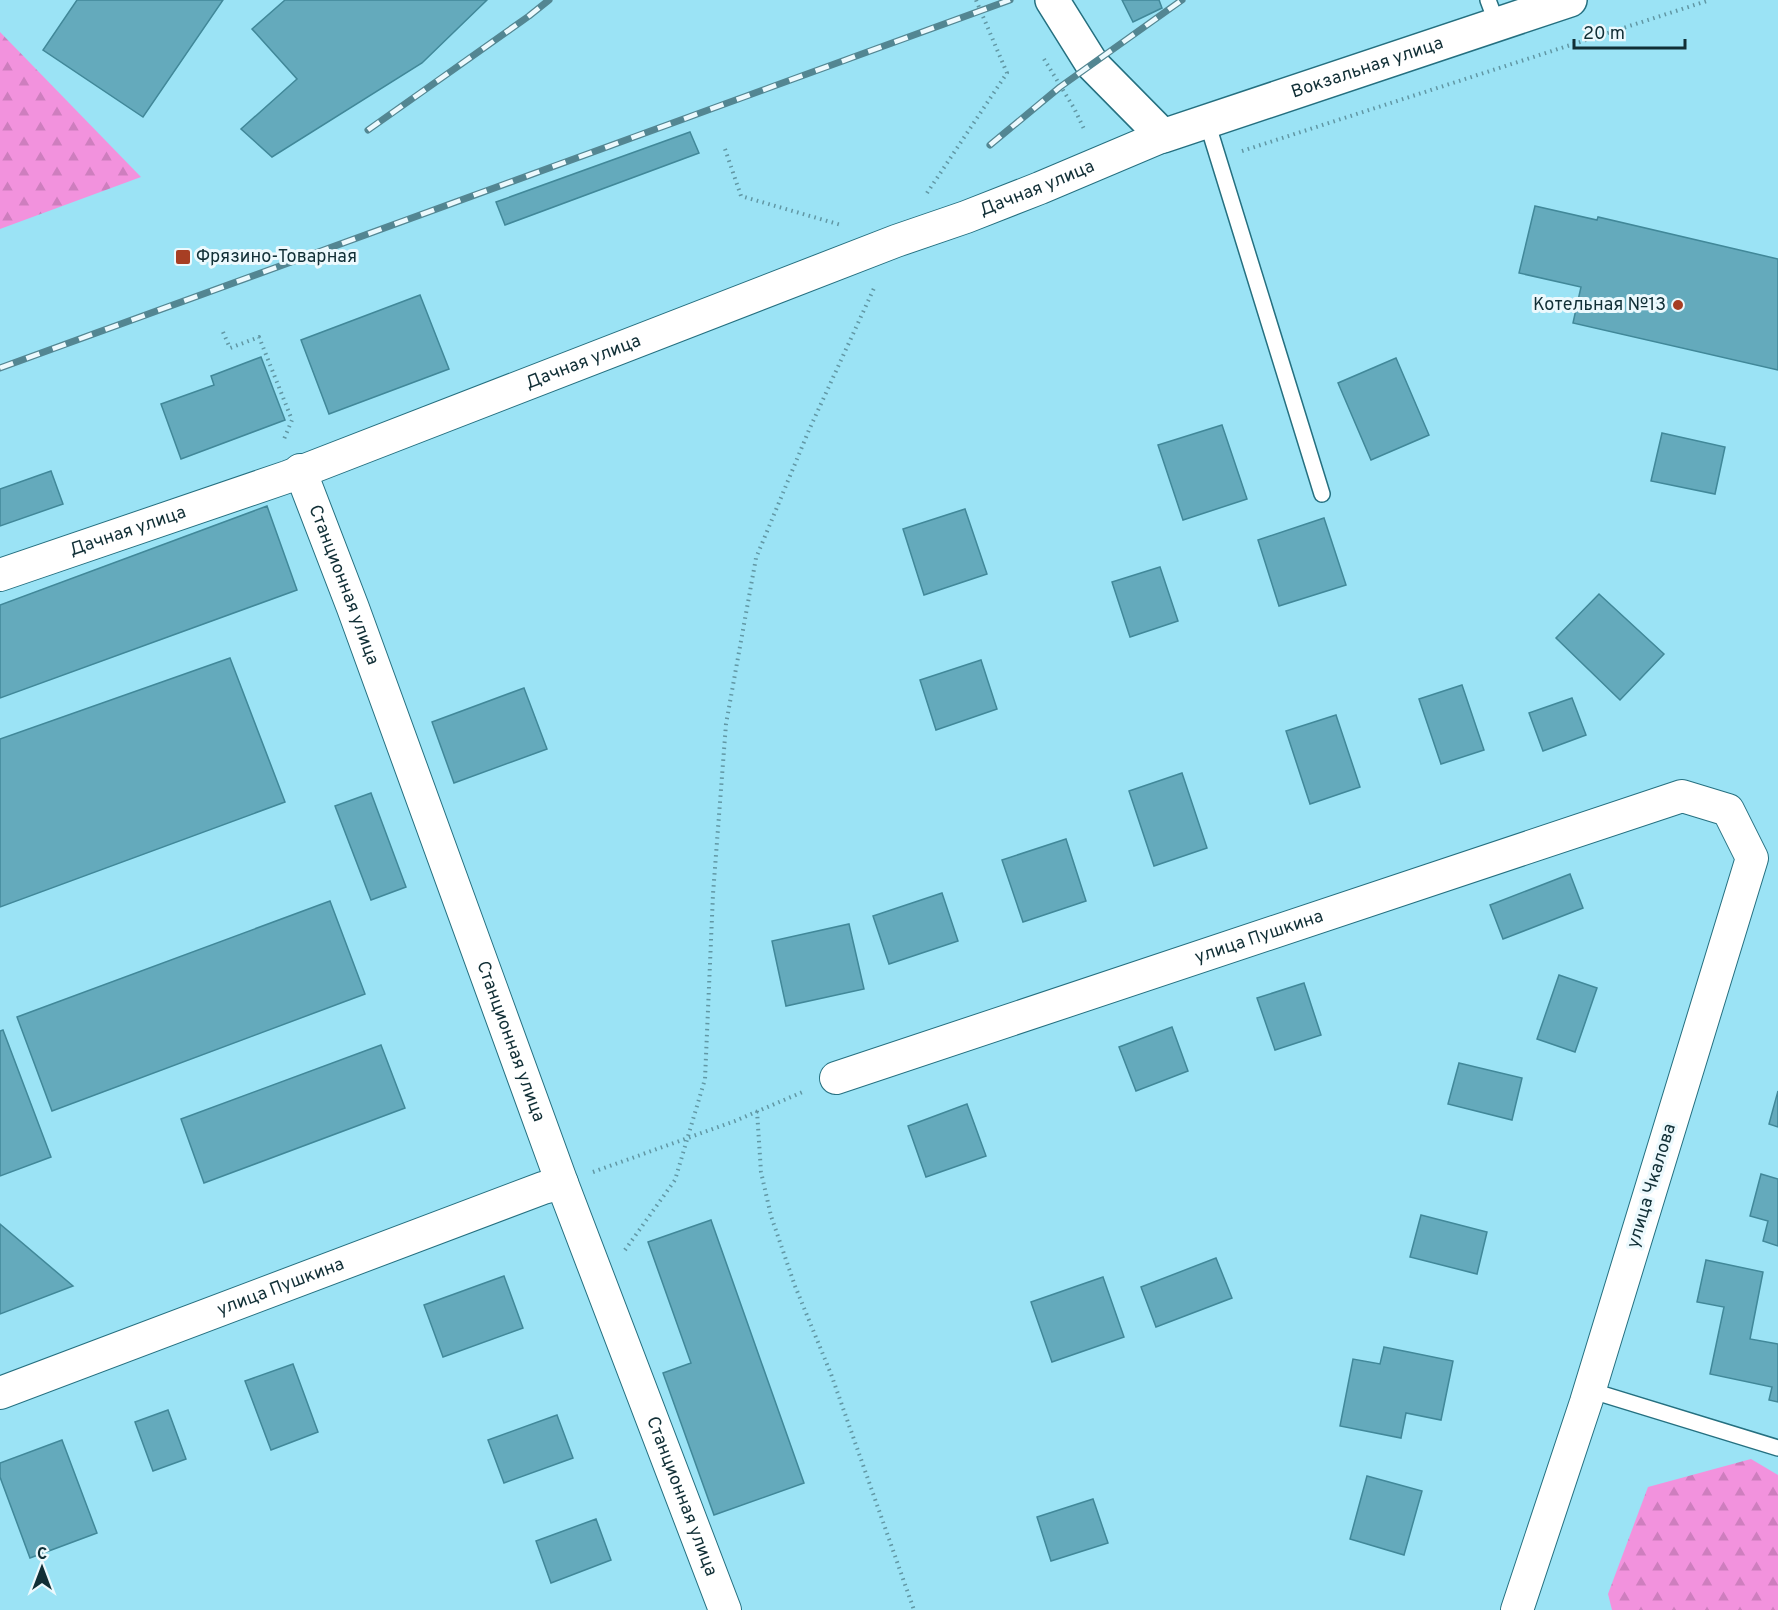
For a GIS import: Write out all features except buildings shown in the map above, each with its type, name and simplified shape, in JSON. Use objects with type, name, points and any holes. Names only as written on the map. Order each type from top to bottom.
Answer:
[{"type":"street","points":[[1052,0],[1092,64],[1163,136]]},
{"type":"street","name":"Вокзальная улица","points":[[1163,136],[1207,122],[1493,12],[1570,0]]},
{"type":"street","name":"Дачная улица","points":[[0,575],[294,474],[896,241],[966,217],[1163,136]]},
{"type":"street","name":"Станционная улица","points":[[294,474],[353,608],[562,1183],[725,1610]]},
{"type":"street","name":"улица Пушкина","points":[[836,1078],[1682,796]]},
{"type":"street","name":"улица Чкалова","points":[[1517,1610],[1589,1390],[1752,858],[1728,810],[1682,796]]},
{"type":"street","name":"улица Пушкина","points":[[0,1393],[534,1191],[562,1183]]},
{"type":"lane","points":[[1207,122],[1322,494]]},
{"type":"lane","points":[[1589,1390],[1778,1448]]},
{"type":"path","points":[[927,193],[1006,73],[976,0]]},
{"type":"path","points":[[1218,158],[1710,0]]},
{"type":"path","points":[[1043,58],[1074,108],[1100,162]]},
{"type":"path","points":[[600,1283],[675,1180],[705,1079],[713,894],[726,724],[756,558],[809,430],[896,241],[741,196],[725,149]]},
{"type":"path","points":[[223,332],[230,348],[259,337],[292,420],[284,440],[294,474]]},
{"type":"path","points":[[562,1183],[757,1112],[836,1078]]},
{"type":"path","points":[[757,1112],[761,1172],[771,1216],[795,1286],[831,1374],[914,1610]]},
{"type":"green space","points":[[0,32],[141,177],[0,229]]},
{"type":"green space","points":[[1751,1459],[1778,1475],[1778,1610],[1612,1610],[1608,1594],[1648,1487]]},
{"type":"railway","points":[[368,130],[549,0]]},
{"type":"railway","points":[[0,368],[1010,0]]},
{"type":"railway","points":[[990,145],[1060,87],[1182,0]]},
{"type":"place","name":"Фрязино-Товарная","points":[[183,257]]},
{"type":"place","name":"Котельная №13","points":[[1678,305]]}]
